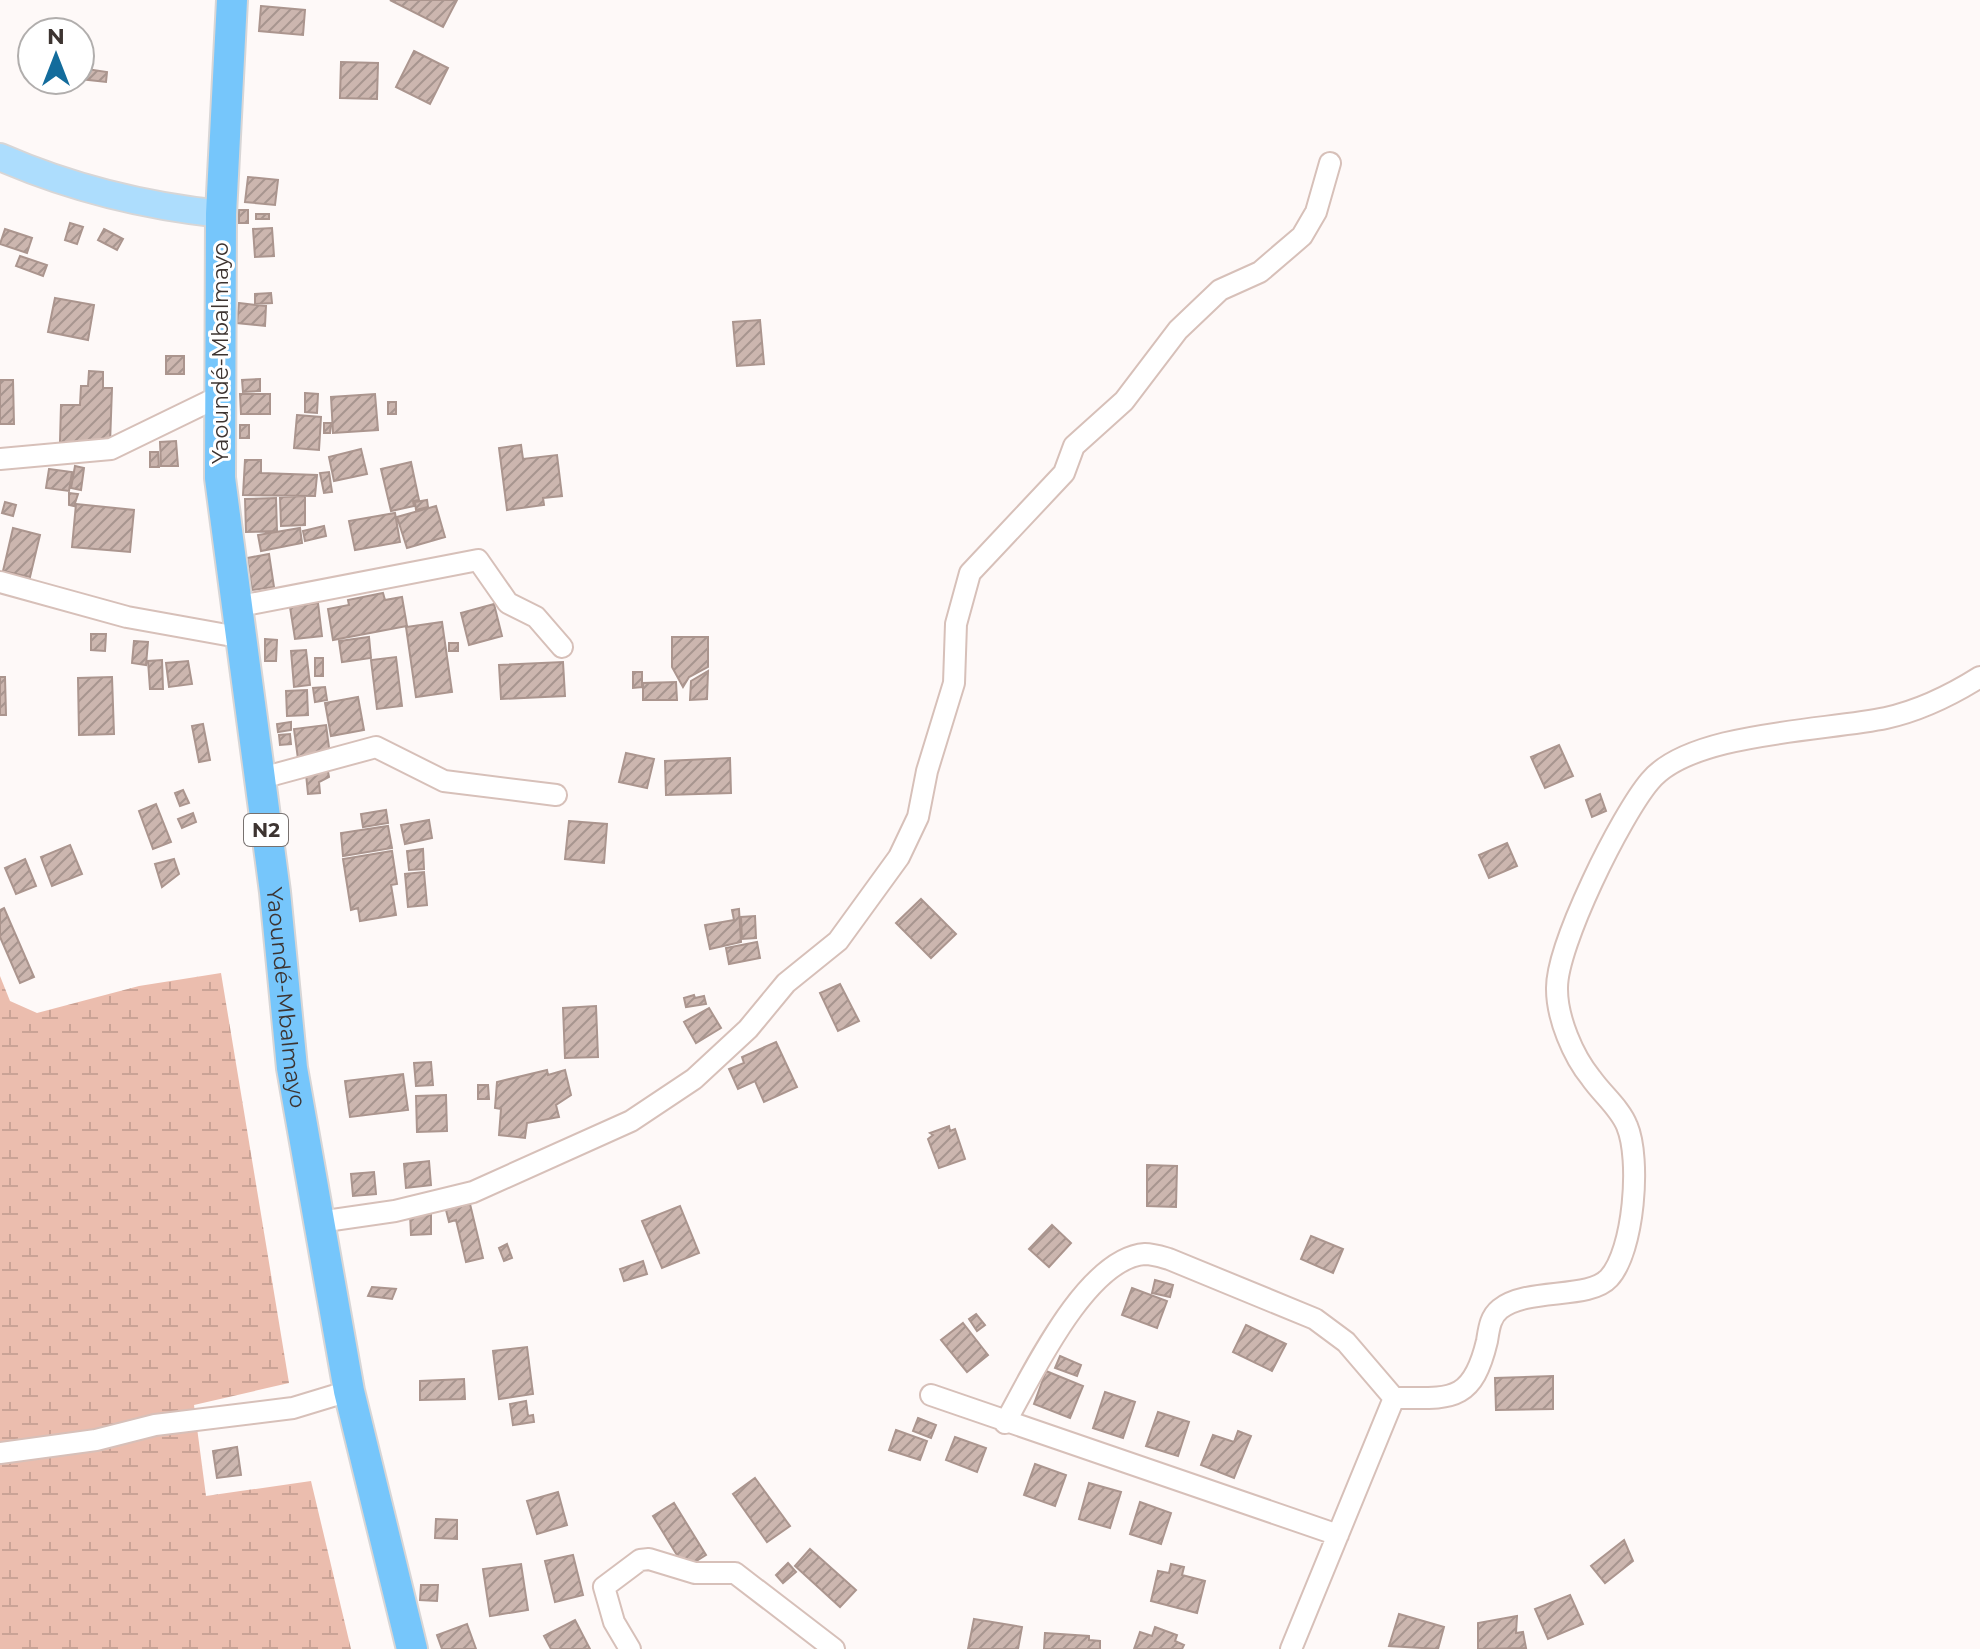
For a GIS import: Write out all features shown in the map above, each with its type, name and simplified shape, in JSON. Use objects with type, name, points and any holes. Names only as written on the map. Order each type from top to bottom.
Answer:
[{"type":"highway","name":"Yaoundé-Mbalmayo","points":[[232,0],[221,214],[220,478],[238,637],[275,892],[292,1068],[349,1391],[412,1649]]},
{"type":"main road","points":[[0,157],[44,176],[121,199],[221,214]]},
{"type":"street","points":[[319,1222],[395,1211],[473,1192],[631,1121],[694,1079],[748,1029],[786,983],[838,941],[899,857],[918,817],[927,771],[954,683],[956,624],[970,573],[1041,500],[1064,473],[1074,446],[1124,401],[1178,330],[1220,290],[1260,272],[1302,236],[1316,212],[1330,163]]},
{"type":"street","points":[[0,459],[111,449],[218,397]]},
{"type":"street","points":[[235,607],[478,560],[508,603],[536,617],[562,647]]},
{"type":"street","points":[[0,582],[127,617],[238,637]]},
{"type":"street","points":[[1005,1423],[1076,1305],[1105,1272],[1130,1258],[1147,1254],[1169,1259],[1315,1319],[1346,1342],[1394,1398],[1450,1398],[1459,1394],[1474,1380],[1490,1322],[1498,1310],[1525,1298],[1595,1286],[1608,1280],[1626,1251],[1631,1231],[1632,1144],[1620,1114],[1588,1075],[1576,1051],[1561,1015],[1557,991],[1559,963],[1619,829],[1649,781],[1668,765],[1703,750],[1743,739],[1889,718],[1959,691],[1980,677]]},
{"type":"street","points":[[258,779],[376,747],[444,781],[556,795]]},
{"type":"street","points":[[0,1453],[96,1440],[155,1425],[293,1408],[349,1391]]},
{"type":"street","points":[[931,1395],[1005,1423],[1338,1535]]},
{"type":"street","points":[[1291,1649],[1394,1398]]},
{"type":"street","points":[[630,1649],[614,1622],[604,1587],[640,1560],[649,1559],[695,1573],[741,1576],[834,1649]]},
{"type":"green space","points":[[221,973],[289,1383],[194,1405],[206,1496],[311,1481],[351,1649],[0,1649],[0,976],[10,1001],[37,1013],[139,986]]},
{"type":"building","points":[[390,0],[457,0],[443,27]]},
{"type":"building","points":[[261,6],[305,10],[303,35],[259,31]]},
{"type":"building","points":[[414,51],[448,68],[430,104],[396,87]]},
{"type":"building","points":[[341,62],[378,63],[377,99],[340,98]]},
{"type":"building","points":[[96,70],[107,72],[106,82],[96,81]]},
{"type":"building","points":[[248,177],[278,180],[275,205],[245,202]]},
{"type":"building","points":[[239,210],[248,210],[248,223],[239,223]]},
{"type":"building","points":[[256,214],[269,214],[269,219],[256,219]]},
{"type":"building","points":[[70,223],[83,227],[77,244],[65,240]]},
{"type":"building","points":[[272,228],[274,256],[255,257],[253,229]]},
{"type":"building","points":[[5,229],[32,238],[27,253],[0,244]]},
{"type":"building","points":[[104,229],[123,239],[117,250],[98,240]]},
{"type":"building","points":[[20,256],[47,265],[43,276],[16,266]]},
{"type":"building","points":[[271,293],[272,303],[255,304],[255,294]]},
{"type":"building","points":[[55,298],[94,305],[88,340],[48,332]]},
{"type":"building","points":[[239,303],[266,306],[265,326],[237,323]]},
{"type":"building","points":[[760,320],[764,364],[737,366],[733,322]]},
{"type":"building","points":[[166,356],[184,356],[184,374],[166,374]]},
{"type":"building","points":[[89,371],[103,372],[103,388],[112,388],[110,444],[60,442],[61,405],[80,405],[81,386],[88,386]]},
{"type":"building","points":[[260,379],[260,391],[243,392],[242,380]]},
{"type":"building","points":[[0,380],[13,380],[14,424],[0,424]]},
{"type":"building","points":[[305,393],[318,394],[317,413],[305,412]]},
{"type":"building","points":[[240,394],[270,394],[270,414],[241,414]]},
{"type":"building","points":[[375,394],[378,430],[333,433],[331,397]]},
{"type":"building","points":[[388,402],[396,402],[396,414],[388,414]]},
{"type":"building","points":[[297,415],[321,417],[319,450],[294,448]]},
{"type":"building","points":[[324,423],[331,423],[330,433],[324,433]]},
{"type":"building","points":[[240,425],[249,425],[249,438],[240,438]]},
{"type":"building","points":[[176,441],[178,466],[161,466],[160,442]]},
{"type":"building","points":[[521,445],[523,459],[557,455],[562,496],[543,498],[544,505],[507,510],[499,448]]},
{"type":"building","points":[[361,449],[367,474],[334,481],[329,457]]},
{"type":"building","points":[[150,452],[158,452],[159,467],[150,467]]},
{"type":"building","points":[[245,460],[261,460],[261,473],[317,475],[315,496],[243,495]]},
{"type":"building","points":[[411,462],[419,500],[413,501],[414,506],[391,511],[381,469]]},
{"type":"building","points":[[75,466],[84,468],[81,490],[71,488]]},
{"type":"building","points":[[49,469],[72,472],[69,491],[46,488]]},
{"type":"building","points":[[329,472],[332,492],[324,493],[320,473]]},
{"type":"building","points":[[69,493],[78,494],[74,506],[69,505]]},
{"type":"building","points":[[305,496],[305,525],[281,526],[280,497]]},
{"type":"building","points":[[276,498],[277,531],[246,532],[245,499]]},
{"type":"building","points":[[427,500],[428,507],[416,510],[415,502]]},
{"type":"building","points":[[5,502],[16,505],[13,516],[2,513]]},
{"type":"building","points":[[76,504],[134,510],[130,552],[72,547]]},
{"type":"building","points":[[436,506],[445,537],[407,548],[397,517]]},
{"type":"building","points":[[395,513],[400,542],[355,550],[349,521]]},
{"type":"building","points":[[324,526],[326,536],[305,541],[303,531]]},
{"type":"building","points":[[13,528],[40,535],[30,577],[3,571]]},
{"type":"building","points":[[300,528],[302,543],[261,551],[258,535]]},
{"type":"building","points":[[269,554],[274,587],[252,590],[247,558]]},
{"type":"building","points":[[383,593],[385,600],[402,597],[407,626],[333,640],[328,609],[349,605],[348,600]]},
{"type":"building","points":[[318,603],[322,636],[295,639],[290,607]]},
{"type":"building","points":[[494,604],[502,636],[469,645],[461,613]]},
{"type":"building","points":[[442,622],[452,692],[416,697],[406,627]]},
{"type":"building","points":[[91,634],[106,634],[105,651],[91,650]]},
{"type":"building","points":[[369,637],[371,658],[342,662],[339,641]]},
{"type":"building","points":[[672,637],[708,637],[708,667],[689,677],[683,687],[672,667]]},
{"type":"building","points":[[265,639],[277,640],[276,661],[265,661]]},
{"type":"building","points":[[134,641],[148,642],[146,665],[132,663]]},
{"type":"building","points":[[449,643],[458,643],[458,651],[449,651]]},
{"type":"building","points":[[306,650],[310,685],[294,687],[291,651]]},
{"type":"building","points":[[396,657],[402,706],[377,709],[371,660]]},
{"type":"building","points":[[315,658],[323,658],[323,676],[315,676]]},
{"type":"building","points":[[162,660],[163,689],[150,689],[148,661]]},
{"type":"building","points":[[188,661],[192,684],[169,687],[166,663]]},
{"type":"building","points":[[563,662],[565,696],[501,699],[499,665]]},
{"type":"building","points":[[708,671],[707,699],[690,700],[691,681]]},
{"type":"building","points":[[633,672],[642,672],[642,687],[633,688]]},
{"type":"building","points":[[0,677],[5,677],[6,715],[0,715]]},
{"type":"building","points":[[112,677],[114,734],[79,735],[78,678]]},
{"type":"building","points":[[676,682],[677,700],[643,700],[643,683]]},
{"type":"building","points":[[325,687],[327,700],[315,702],[313,688]]},
{"type":"building","points":[[307,690],[308,715],[287,716],[286,691]]},
{"type":"building","points":[[358,697],[364,730],[331,736],[325,703]]},
{"type":"building","points":[[291,722],[291,730],[278,732],[277,724]]},
{"type":"building","points":[[203,724],[210,760],[199,762],[192,726]]},
{"type":"building","points":[[326,725],[330,755],[298,759],[294,729]]},
{"type":"building","points":[[290,734],[291,744],[280,745],[279,735]]},
{"type":"building","points":[[1559,745],[1573,776],[1545,788],[1531,757]]},
{"type":"building","points":[[626,753],[654,759],[647,788],[619,782]]},
{"type":"building","points":[[730,758],[731,793],[666,795],[665,761]]},
{"type":"building","points":[[327,766],[329,777],[319,782],[320,793],[308,794],[306,774]]},
{"type":"building","points":[[183,790],[189,803],[180,806],[175,793]]},
{"type":"building","points":[[1600,794],[1606,811],[1592,817],[1586,800]]},
{"type":"building","points":[[156,804],[171,842],[153,849],[139,811]]},
{"type":"building","points":[[386,810],[388,823],[363,827],[361,814]]},
{"type":"building","points":[[193,813],[196,822],[182,828],[178,819]]},
{"type":"building","points":[[429,820],[432,838],[405,844],[401,825]]},
{"type":"building","points":[[569,821],[607,824],[604,863],[565,859]]},
{"type":"building","points":[[388,826],[392,848],[343,856],[341,833]]},
{"type":"building","points":[[1507,843],[1517,866],[1489,878],[1479,855]]},
{"type":"building","points":[[70,845],[82,874],[52,886],[41,857]]},
{"type":"building","points":[[423,849],[424,869],[409,870],[407,851]]},
{"type":"building","points":[[392,851],[397,884],[391,885],[396,915],[360,921],[358,908],[351,910],[343,859]]},
{"type":"building","points":[[25,859],[36,886],[16,894],[5,868]]},
{"type":"building","points":[[174,859],[179,874],[162,887],[155,864]]},
{"type":"building","points":[[424,872],[427,905],[408,907],[405,874]]},
{"type":"building","points":[[921,899],[956,934],[931,958],[896,923]]},
{"type":"building","points":[[4,908],[34,977],[20,983],[0,937],[0,910]]},
{"type":"building","points":[[739,909],[741,942],[710,949],[705,925],[734,920],[732,910]]},
{"type":"building","points":[[755,916],[756,938],[742,939],[741,917]]},
{"type":"building","points":[[757,942],[760,958],[729,964],[726,948]]},
{"type":"building","points":[[840,984],[859,1021],[838,1031],[820,993]]},
{"type":"building","points":[[694,995],[695,998],[704,996],[706,1004],[686,1007],[684,998]]},
{"type":"building","points":[[596,1006],[598,1057],[565,1058],[563,1008]]},
{"type":"building","points":[[709,1008],[721,1028],[696,1043],[684,1022]]},
{"type":"building","points":[[776,1042],[797,1087],[764,1102],[755,1081],[738,1089],[729,1069],[744,1063],[742,1057]]},
{"type":"building","points":[[431,1062],[433,1085],[416,1086],[414,1063]]},
{"type":"building","points":[[547,1070],[548,1075],[565,1070],[571,1095],[556,1105],[559,1117],[527,1123],[525,1138],[499,1135],[501,1109],[495,1108],[497,1082]]},
{"type":"building","points":[[403,1074],[408,1110],[350,1117],[345,1081]]},
{"type":"building","points":[[478,1085],[488,1085],[489,1099],[478,1099]]},
{"type":"building","points":[[446,1095],[447,1131],[417,1132],[416,1096]]},
{"type":"building","points":[[949,1126],[950,1131],[955,1129],[965,1159],[939,1168],[928,1139],[933,1135],[930,1133]]},
{"type":"building","points":[[429,1161],[431,1185],[406,1188],[404,1164]]},
{"type":"building","points":[[1147,1165],[1177,1166],[1176,1207],[1147,1206]]},
{"type":"building","points":[[374,1172],[376,1194],[353,1196],[351,1174]]},
{"type":"building","points":[[470,1204],[483,1258],[466,1262],[456,1220],[449,1222],[446,1210]]},
{"type":"building","points":[[680,1206],[699,1253],[662,1268],[642,1221]]},
{"type":"building","points":[[410,1214],[431,1214],[431,1234],[411,1235]]},
{"type":"building","points":[[1052,1225],[1071,1243],[1049,1267],[1029,1249]]},
{"type":"building","points":[[1311,1236],[1343,1249],[1333,1273],[1301,1259]]},
{"type":"building","points":[[507,1244],[512,1258],[504,1261],[499,1248]]},
{"type":"building","points":[[643,1261],[647,1274],[624,1281],[620,1269]]},
{"type":"building","points":[[1155,1280],[1173,1285],[1170,1297],[1152,1293]]},
{"type":"building","points":[[372,1287],[396,1289],[392,1299],[368,1296]]},
{"type":"building","points":[[1132,1288],[1167,1301],[1157,1328],[1122,1315]]},
{"type":"building","points":[[976,1314],[985,1325],[977,1331],[969,1319]]},
{"type":"building","points":[[963,1323],[988,1355],[967,1372],[941,1340]]},
{"type":"building","points":[[1246,1325],[1286,1344],[1272,1371],[1233,1352]]},
{"type":"building","points":[[527,1347],[533,1394],[499,1399],[493,1351]]},
{"type":"building","points":[[1060,1356],[1081,1365],[1077,1376],[1055,1368]]},
{"type":"building","points":[[1046,1371],[1083,1386],[1070,1418],[1034,1404]]},
{"type":"building","points":[[1553,1376],[1553,1409],[1496,1410],[1495,1378]]},
{"type":"building","points":[[464,1379],[465,1399],[420,1400],[420,1381]]},
{"type":"building","points":[[1105,1392],[1135,1402],[1123,1438],[1093,1428]]},
{"type":"building","points":[[526,1401],[528,1416],[533,1415],[534,1422],[513,1425],[510,1404]]},
{"type":"building","points":[[1158,1412],[1189,1422],[1178,1456],[1146,1446]]},
{"type":"building","points":[[918,1418],[936,1425],[931,1438],[913,1431]]},
{"type":"building","points":[[896,1430],[927,1441],[920,1460],[889,1450]]},
{"type":"building","points":[[1238,1431],[1251,1436],[1234,1478],[1201,1465],[1213,1435],[1234,1442]]},
{"type":"building","points":[[955,1437],[986,1448],[977,1472],[946,1460]]},
{"type":"building","points":[[237,1447],[241,1475],[217,1478],[213,1451]]},
{"type":"building","points":[[1035,1464],[1066,1475],[1055,1506],[1024,1495]]},
{"type":"building","points":[[755,1478],[790,1526],[767,1542],[733,1494]]},
{"type":"building","points":[[1089,1483],[1121,1492],[1110,1528],[1079,1519]]},
{"type":"building","points":[[558,1492],[567,1525],[537,1534],[527,1501]]},
{"type":"building","points":[[1140,1502],[1171,1513],[1161,1544],[1130,1534]]},
{"type":"building","points":[[674,1503],[706,1555],[685,1568],[653,1516]]},
{"type":"building","points":[[436,1519],[457,1520],[457,1539],[435,1538]]},
{"type":"building","points":[[1624,1540],[1633,1561],[1605,1583],[1591,1566]]},
{"type":"building","points":[[810,1549],[856,1590],[840,1607],[795,1566]]},
{"type":"building","points":[[573,1555],[583,1595],[555,1602],[545,1561]]},
{"type":"building","points":[[788,1563],[796,1572],[783,1583],[776,1575]]},
{"type":"building","points":[[521,1564],[528,1610],[490,1616],[483,1569]]},
{"type":"building","points":[[1171,1564],[1184,1567],[1182,1575],[1205,1581],[1197,1613],[1151,1601],[1158,1571],[1169,1573]]},
{"type":"building","points":[[421,1585],[438,1585],[437,1601],[420,1600]]},
{"type":"building","points":[[1570,1595],[1583,1624],[1548,1639],[1535,1609]]},
{"type":"building","points":[[1399,1614],[1444,1627],[1438,1649],[1389,1646]]},
{"type":"building","points":[[1517,1616],[1516,1633],[1523,1632],[1526,1648],[1478,1649],[1478,1623]]},
{"type":"building","points":[[974,1619],[1022,1627],[1018,1649],[968,1649]]},
{"type":"building","points":[[575,1620],[590,1649],[551,1649],[544,1636]]},
{"type":"building","points":[[467,1624],[476,1649],[442,1649],[437,1635]]},
{"type":"building","points":[[1155,1627],[1177,1635],[1175,1641],[1184,1645],[1182,1649],[1134,1649],[1140,1632],[1152,1636]]},
{"type":"building","points":[[1045,1633],[1089,1636],[1089,1640],[1100,1641],[1100,1649],[1044,1649]]}]
